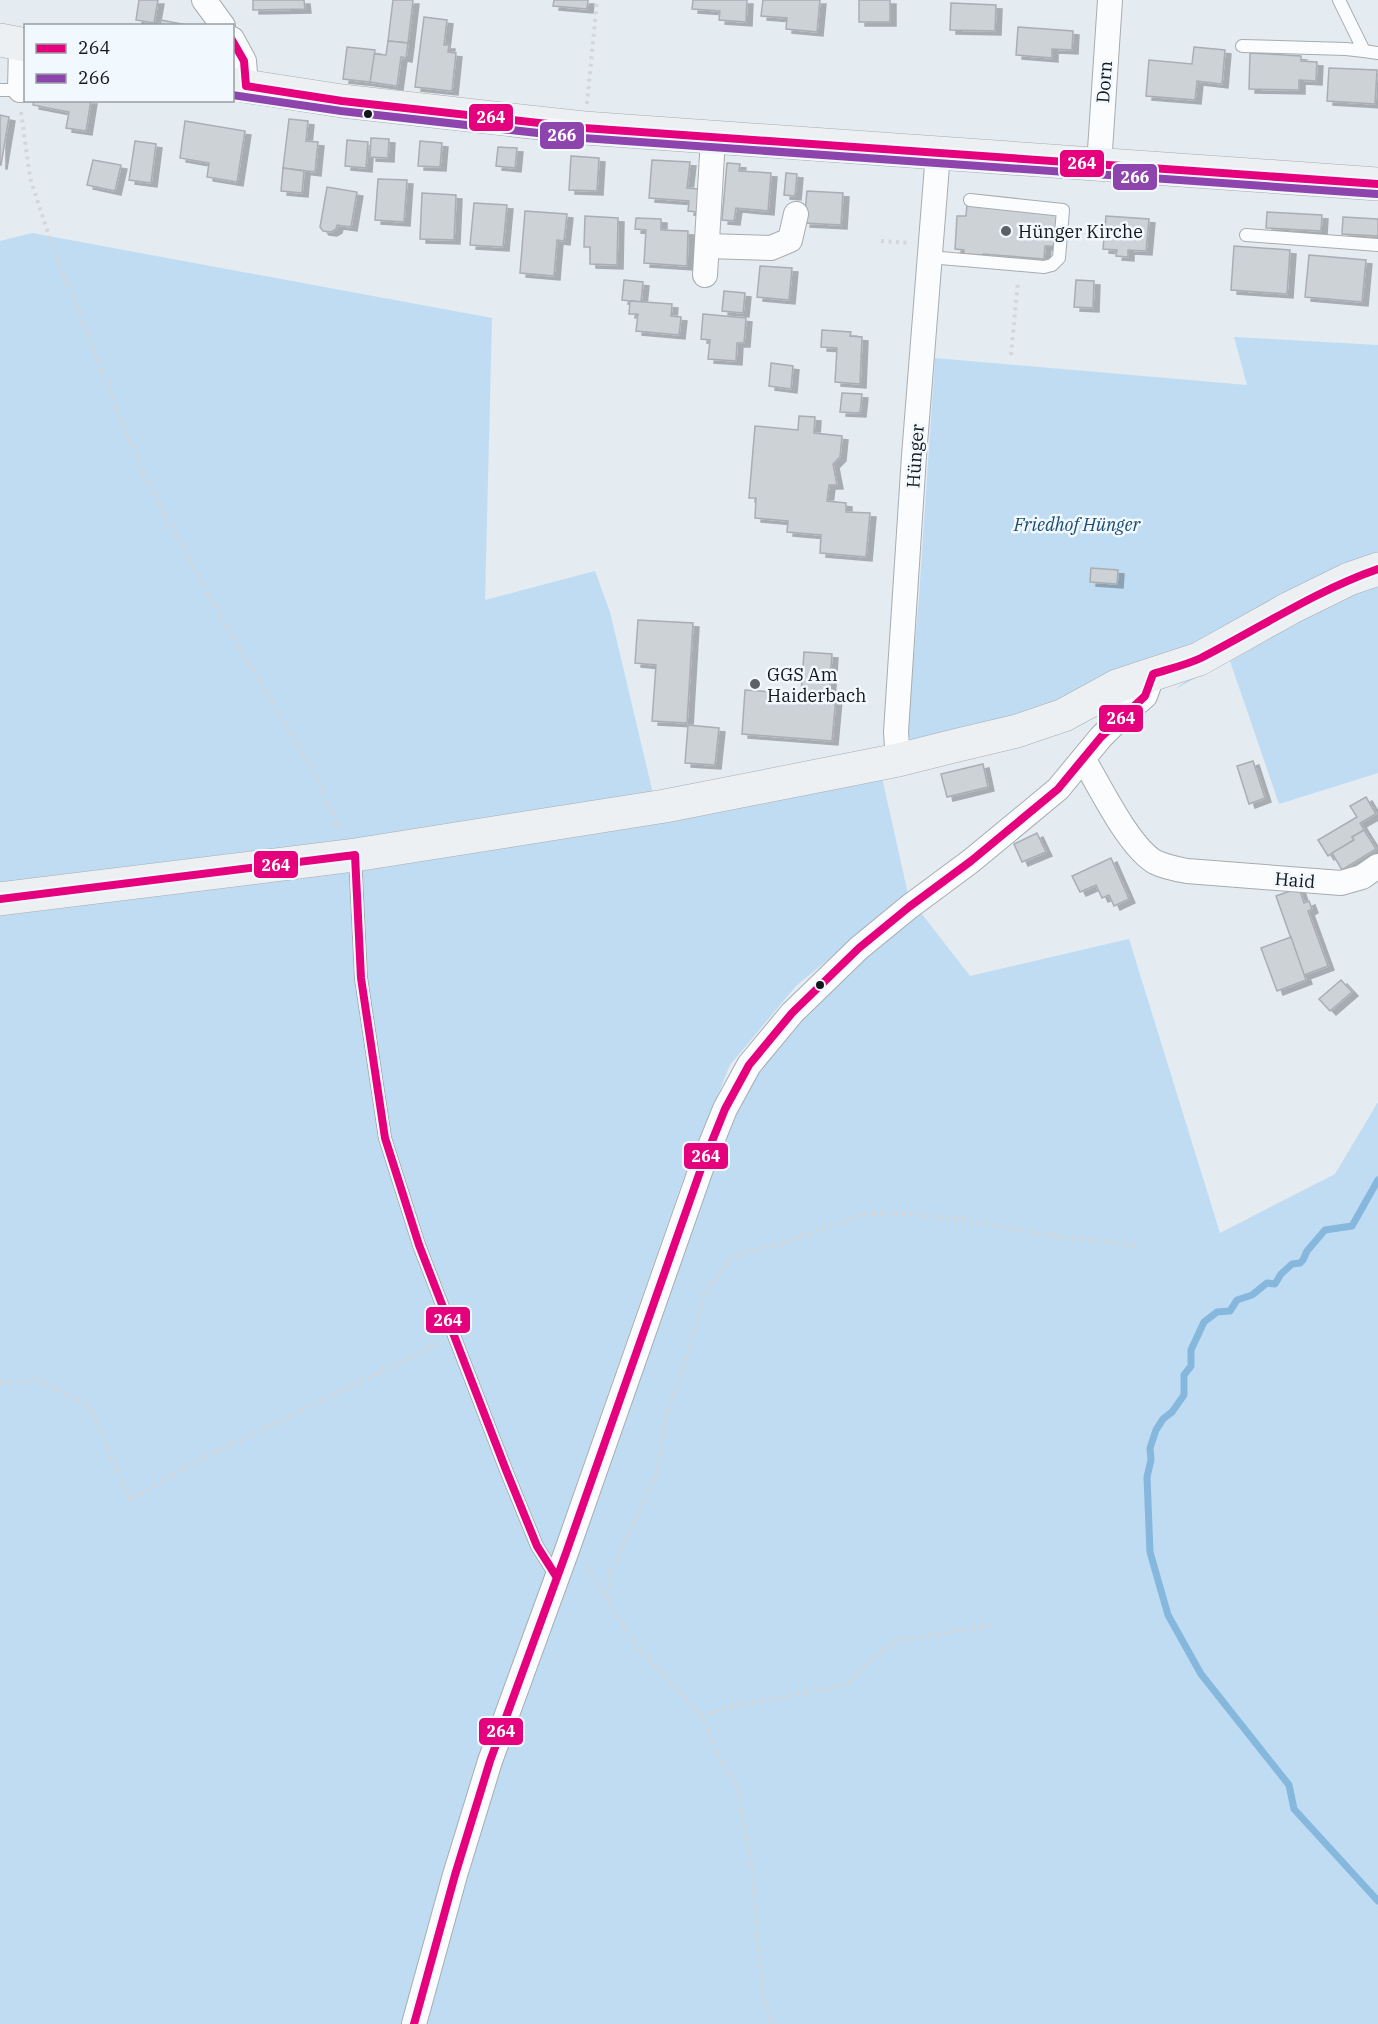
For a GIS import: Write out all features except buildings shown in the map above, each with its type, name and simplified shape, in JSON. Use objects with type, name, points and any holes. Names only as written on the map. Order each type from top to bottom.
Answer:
[{"type":"street","points":[[204,0],[222,24]]},
{"type":"street","name":"Dorn","points":[[1099,165],[1110,0]]},
{"type":"street","points":[[10,90],[16,43]]},
{"type":"street","points":[[234,43],[244,61],[239,85],[342,101],[584,128],[1378,184]]},
{"type":"street","points":[[705,275],[713,138]]},
{"type":"street","name":"Hünger","points":[[898,759],[896,732],[929,251],[938,153]]},
{"type":"street","points":[[707,246],[771,248],[790,240],[796,214]]},
{"type":"street","points":[[0,899],[355,855],[665,806],[898,759],[1017,731],[1064,715],[1117,686],[1199,659],[1290,608],[1349,579],[1378,569]]},
{"type":"street","points":[[414,2024],[455,1875],[490,1761],[724,1109],[749,1065],[792,1013],[859,948],[971,861],[1058,789],[1101,737],[1125,712],[1145,696],[1153,674]]},
{"type":"street","name":"Haid","points":[[1084,759],[1138,847],[1166,867],[1187,871],[1341,883],[1362,878],[1378,866]]},
{"type":"lane","points":[[1339,0],[1364,51]]},
{"type":"lane","points":[[1242,46],[1346,49],[1378,53]]},
{"type":"lane","points":[[929,251],[1044,267],[1052,265],[1059,258],[1063,210],[970,200]]},
{"type":"lane","points":[[1246,235],[1378,245]]},
{"type":"lane","points":[[355,855],[361,978],[385,1138],[419,1245],[537,1546],[556,1576]]},
{"type":"path","points":[[584,128],[597,0]]},
{"type":"path","points":[[10,90],[20,103],[30,178],[52,245],[141,470],[213,603],[317,778],[344,844],[355,855]]},
{"type":"path","points":[[881,241],[929,251]]},
{"type":"path","points":[[1011,355],[1020,265]]},
{"type":"path","points":[[607,1601],[610,1572],[657,1473],[666,1415],[689,1351],[703,1296],[730,1259],[750,1251],[794,1240],[860,1215],[894,1213],[962,1218],[1039,1234],[1135,1245]]},
{"type":"path","points":[[0,1383],[39,1380],[90,1407],[130,1500],[195,1462],[455,1335]]},
{"type":"path","points":[[566,1553],[588,1570],[633,1641],[701,1715],[717,1755],[737,1785],[753,1869],[764,2001],[773,2024]]},
{"type":"path","points":[[701,1715],[846,1685],[872,1658],[898,1640],[995,1625]]},
{"type":"green space","points":[[32,233],[492,318],[485,600],[595,571],[610,612],[654,798],[0,888],[0,241]]},
{"type":"green space","name":"Friedhof Hünger","points":[[1234,337],[1378,345],[1378,773],[1279,804],[1230,661],[1174,690],[1187,680],[1210,642],[1012,719],[913,742],[907,734],[935,358],[1247,385]]},
{"type":"green space","points":[[881,773],[908,894],[796,986],[730,1065],[682,1183],[480,1760],[402,2024],[0,2024],[0,909]]},
{"type":"green space","points":[[918,909],[970,976],[1129,939],[1220,1233],[1335,1174],[1378,1102],[1378,2024],[424,2024],[499,1766],[579,1553],[668,1287],[734,1113],[760,1071],[824,993]]},
{"type":"waterway","points":[[1378,1180],[1352,1226],[1325,1230],[1307,1251],[1303,1260],[1292,1264],[1281,1274],[1275,1284],[1267,1283],[1252,1295],[1237,1300],[1230,1311],[1217,1312],[1204,1322],[1191,1350],[1191,1366],[1184,1375],[1184,1395],[1156,1430],[1150,1448],[1151,1460],[1147,1477],[1150,1552],[1168,1615],[1201,1674],[1289,1785],[1294,1809],[1378,1901]]},
{"type":"transit line","name":"264","points":[[234,44],[244,61],[246,86],[342,101],[584,128],[1378,184]]},
{"type":"transit line","name":"266","points":[[234,95],[341,111],[583,138],[1377,194]]},
{"type":"transit line","name":"264","points":[[414,2024],[455,1875],[490,1761],[702,1166],[725,1109],[749,1065],[792,1013],[859,948],[971,861],[1058,789],[1101,737],[1145,696],[1153,674],[1201,658],[1310,599],[1378,569]]},
{"type":"transit line","name":"264","points":[[0,899],[355,855],[361,978],[385,1138],[419,1245],[506,1470],[537,1546],[556,1576]]},
{"type":"place","name":"Hünger Kirche","points":[[1006,231]]},
{"type":"place","name":"GGS Am Haiderbach","points":[[755,684]]}]
